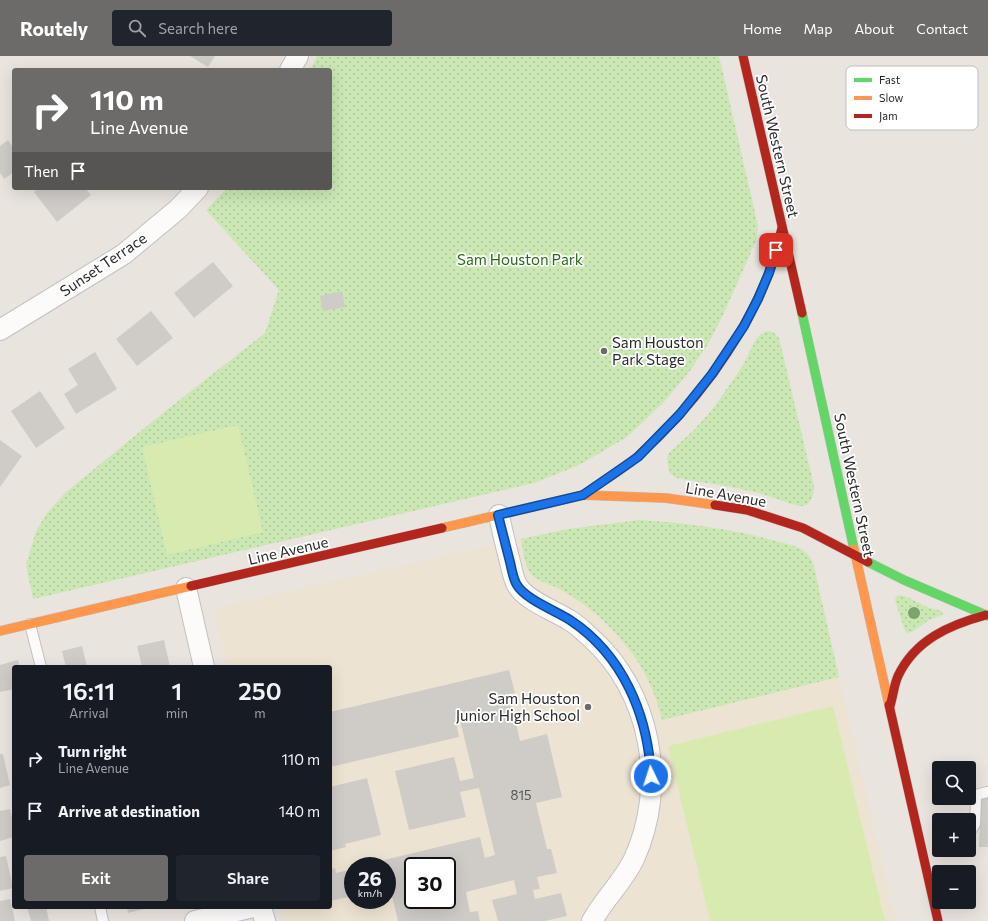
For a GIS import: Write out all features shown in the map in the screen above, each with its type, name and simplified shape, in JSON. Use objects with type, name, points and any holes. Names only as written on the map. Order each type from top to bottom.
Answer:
[{"type":"main road","name":"South Western Street","points":[[743,56],[783,227],[890,709],[939,921]]},
{"type":"main road","name":"Line Avenue","points":[[583,495],[638,457],[680,414],[712,374],[744,326],[758,299],[769,273],[783,227]]},
{"type":"main road","name":"Line Avenue","points":[[0,631],[583,495],[666,498],[747,510],[793,524],[856,554],[904,580],[987,615]]},
{"type":"main road","points":[[890,709],[898,677],[915,650],[935,634],[959,622],[987,615]]},
{"type":"street","points":[[291,68],[298,56]]},
{"type":"street","name":"Sunset Terrace","points":[[0,330],[124,254],[178,209],[196,190]]},
{"type":"street","points":[[498,515],[517,585],[526,595],[571,621],[600,647],[624,678],[637,703],[645,729],[651,776],[651,790],[647,819],[634,859],[592,921]]},
{"type":"street","points":[[186,588],[204,665]]},
{"type":"street","points":[[195,921],[245,909]]},
{"type":"street","points":[[261,909],[264,921]]},
{"type":"lane","points":[[30,624],[40,665]]},
{"type":"lane","points":[[975,813],[976,797],[979,794],[988,792]]},
{"type":"lane","points":[[100,909],[103,921]]},
{"type":"shaded area","name":"Sam Houston Junior High School","points":[[640,520],[680,523],[756,536],[793,546],[802,550],[810,557],[813,563],[895,921],[284,921],[281,909],[332,909],[332,665],[227,665],[214,608],[554,531]]},
{"type":"green space","name":"Sam Houston Park","points":[[317,56],[719,56],[758,226],[756,241],[722,317],[708,344],[689,372],[663,403],[627,437],[579,465],[534,483],[33,599],[26,565],[36,531],[47,513],[65,493],[153,421],[265,333],[279,290],[206,210],[225,190],[332,190],[332,68],[312,68]]},
{"type":"green space","points":[[767,331],[773,332],[779,338],[814,486],[812,497],[806,505],[802,506],[732,487],[676,478],[670,473],[668,466],[667,459],[669,453],[694,430],[712,410],[742,367],[756,339]]},
{"type":"green space","points":[[238,425],[263,532],[167,555],[142,447]]},
{"type":"green space","points":[[640,520],[688,524],[720,529],[785,543],[801,549],[808,555],[813,563],[839,677],[662,720],[656,700],[643,669],[627,646],[597,614],[562,590],[540,581],[531,574],[524,557],[521,539],[569,529]]},
{"type":"green space","points":[[899,595],[910,598],[927,607],[941,611],[943,612],[942,615],[929,620],[912,632],[908,633],[905,631],[895,600]]},
{"type":"green space","points":[[833,706],[885,921],[710,921],[668,746]]},
{"type":"building","points":[[190,56],[215,56],[208,67]]},
{"type":"building","points":[[8,140],[12,146],[12,173],[4,179],[0,173],[0,146]]},
{"type":"building","points":[[36,190],[87,190],[91,195],[57,222],[34,192]]},
{"type":"building","points":[[213,262],[233,286],[194,318],[174,293]]},
{"type":"building","points":[[342,291],[345,307],[323,311],[320,296]]},
{"type":"building","points":[[151,311],[173,338],[137,366],[116,339]]},
{"type":"building","points":[[95,352],[117,389],[76,414],[64,394],[78,385],[68,369]]},
{"type":"building","points":[[40,391],[65,428],[36,448],[11,411]]},
{"type":"building","points":[[0,440],[22,456],[0,487]]},
{"type":"building","points":[[164,640],[170,665],[142,665],[137,646]]},
{"type":"building","points":[[82,646],[87,665],[66,665],[62,651]]},
{"type":"building","points":[[18,660],[19,665],[12,665],[12,689],[0,692],[0,665]]},
{"type":"building","points":[[509,670],[515,693],[509,694],[520,741],[547,734],[562,797],[536,803],[547,849],[551,849],[557,873],[537,877],[540,889],[533,890],[535,899],[561,893],[567,916],[545,921],[498,921],[492,900],[517,894],[514,880],[466,892],[470,912],[478,911],[480,921],[398,921],[395,909],[396,857],[480,837],[485,858],[495,855],[479,788],[460,792],[466,817],[409,830],[395,771],[454,757],[460,781],[474,778],[459,716],[455,717],[459,737],[332,767],[332,712]]},
{"type":"building","points":[[0,754],[3,754],[10,785],[0,788]]},
{"type":"building","points":[[367,778],[381,835],[345,844],[346,847],[332,850],[332,787]]},
{"type":"building","points":[[981,798],[988,798],[988,847],[979,847]]},
{"type":"building","points":[[10,809],[12,818],[12,838],[0,841],[0,811]]},
{"type":"building","points":[[6,856],[12,888],[0,891],[0,857]]},
{"type":"building","points":[[335,868],[336,873],[344,871],[344,898],[332,901],[332,869]]},
{"type":"building","points":[[10,899],[15,921],[0,921],[0,901]]},
{"type":"building","points":[[28,909],[46,909],[49,921],[31,921]]},
{"type":"building","points":[[127,909],[144,909],[128,913]]},
{"type":"traffic: fast","points":[[802,313],[854,549]]},
{"type":"traffic: fast","points":[[868,562],[904,580],[988,616]]},
{"type":"traffic: slow","points":[[442,528],[583,495],[666,498],[715,505]]},
{"type":"traffic: slow","points":[[854,549],[889,705]]},
{"type":"traffic: slow","points":[[0,631],[191,586]]},
{"type":"traffic: jam","points":[[743,56],[802,313]]},
{"type":"traffic: jam","points":[[583,495],[618,472],[638,456],[696,396],[729,349],[757,300],[776,252],[782,228]]},
{"type":"traffic: jam","points":[[715,505],[747,510],[803,528],[868,562]]},
{"type":"traffic: jam","points":[[191,586],[442,528]]},
{"type":"traffic: jam","points":[[890,706],[898,676],[905,663],[914,653],[934,636],[946,629],[986,615]]},
{"type":"traffic: jam","points":[[889,705],[938,921]]},
{"type":"place","name":"Sam Houston Park Stage","points":[[604,351]]},
{"type":"place","name":"Sam Houston Junior High School","points":[[588,707]]},
{"type":"route","points":[[651,776],[645,729],[637,703],[624,678],[600,647],[581,629],[571,621],[526,595],[517,585],[498,515],[583,495],[638,457],[680,414],[712,374],[744,326],[758,299],[769,273],[776,250]]}]
